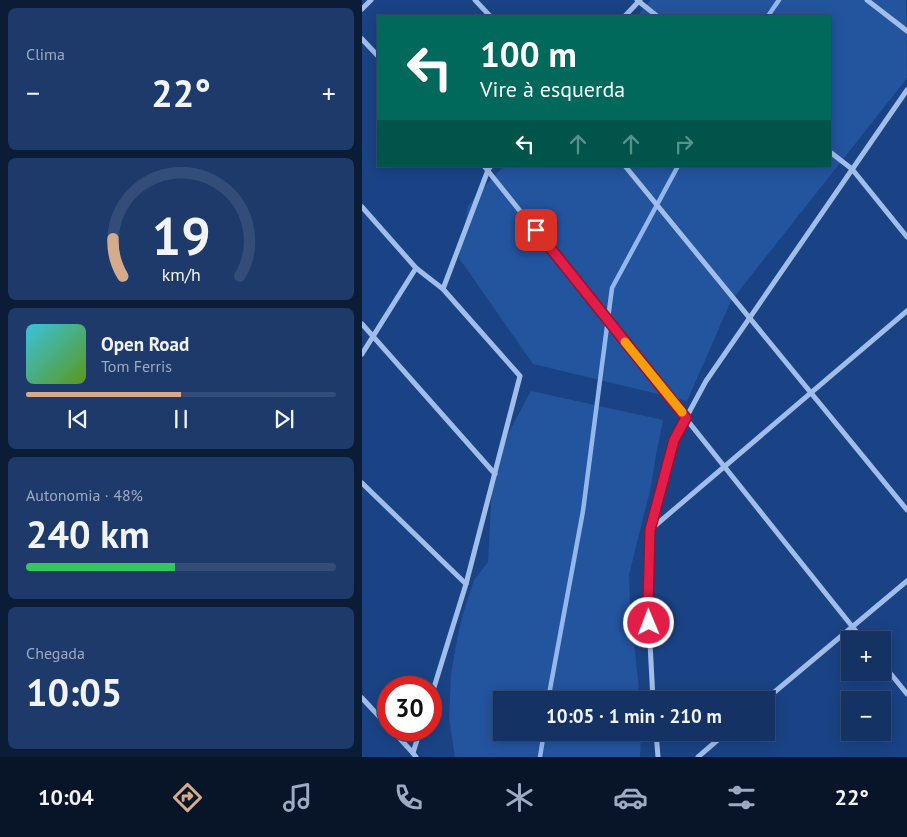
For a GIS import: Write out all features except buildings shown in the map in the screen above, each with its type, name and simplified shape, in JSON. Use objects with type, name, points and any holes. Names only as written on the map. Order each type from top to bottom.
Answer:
[{"type":"street","points":[[362,9],[371,0]]},
{"type":"street","points":[[475,0],[489,15]]},
{"type":"street","points":[[867,0],[906,31]]},
{"type":"street","points":[[626,15],[639,1],[656,15]]},
{"type":"street","points":[[362,39],[377,55]]},
{"type":"street","points":[[653,691],[648,604],[650,530],[674,440],[706,380],[906,90]]},
{"type":"street","points":[[831,153],[852,169],[906,237]]},
{"type":"street","points":[[443,289],[488,167]]},
{"type":"street","points":[[488,167],[855,631]]},
{"type":"street","points":[[626,167],[906,510]]},
{"type":"street","points":[[362,207],[416,268],[443,289],[520,376],[466,584],[437,676]]},
{"type":"street","points":[[362,354],[416,268]]},
{"type":"street","points":[[650,530],[906,311]]},
{"type":"street","points":[[362,324],[495,474]]},
{"type":"street","points":[[362,483],[466,584]]},
{"type":"street","points":[[775,692],[906,581]]},
{"type":"street","points":[[891,675],[906,694]]},
{"type":"street","points":[[362,698],[377,714]]},
{"type":"street","points":[[402,741],[414,755]]},
{"type":"street","points":[[414,755],[417,741]]},
{"type":"street","points":[[657,741],[658,757]]},
{"type":"street","points":[[698,757],[717,741]]},
{"type":"shaded area","points":[[651,0],[906,0],[907,77],[731,301],[687,401],[533,364],[459,258],[468,206],[503,167],[831,167],[831,15],[638,15]]},
{"type":"shaded area","points":[[531,391],[663,420],[651,486],[629,575],[630,604],[639,691],[493,691],[493,741],[641,741],[640,757],[455,757],[449,718],[451,675],[463,614],[474,580],[488,562],[492,487],[508,434]]},
{"type":"waterway","points":[[769,15],[779,0]]},
{"type":"waterway","points":[[550,691],[583,511],[612,288],[677,167]]},
{"type":"waterway","points":[[540,757],[543,741]]},
{"type":"slow traffic","points":[[625,342],[682,412]]},
{"type":"route","points":[[536,230],[686,418],[674,440],[650,530],[649,623]]}]
